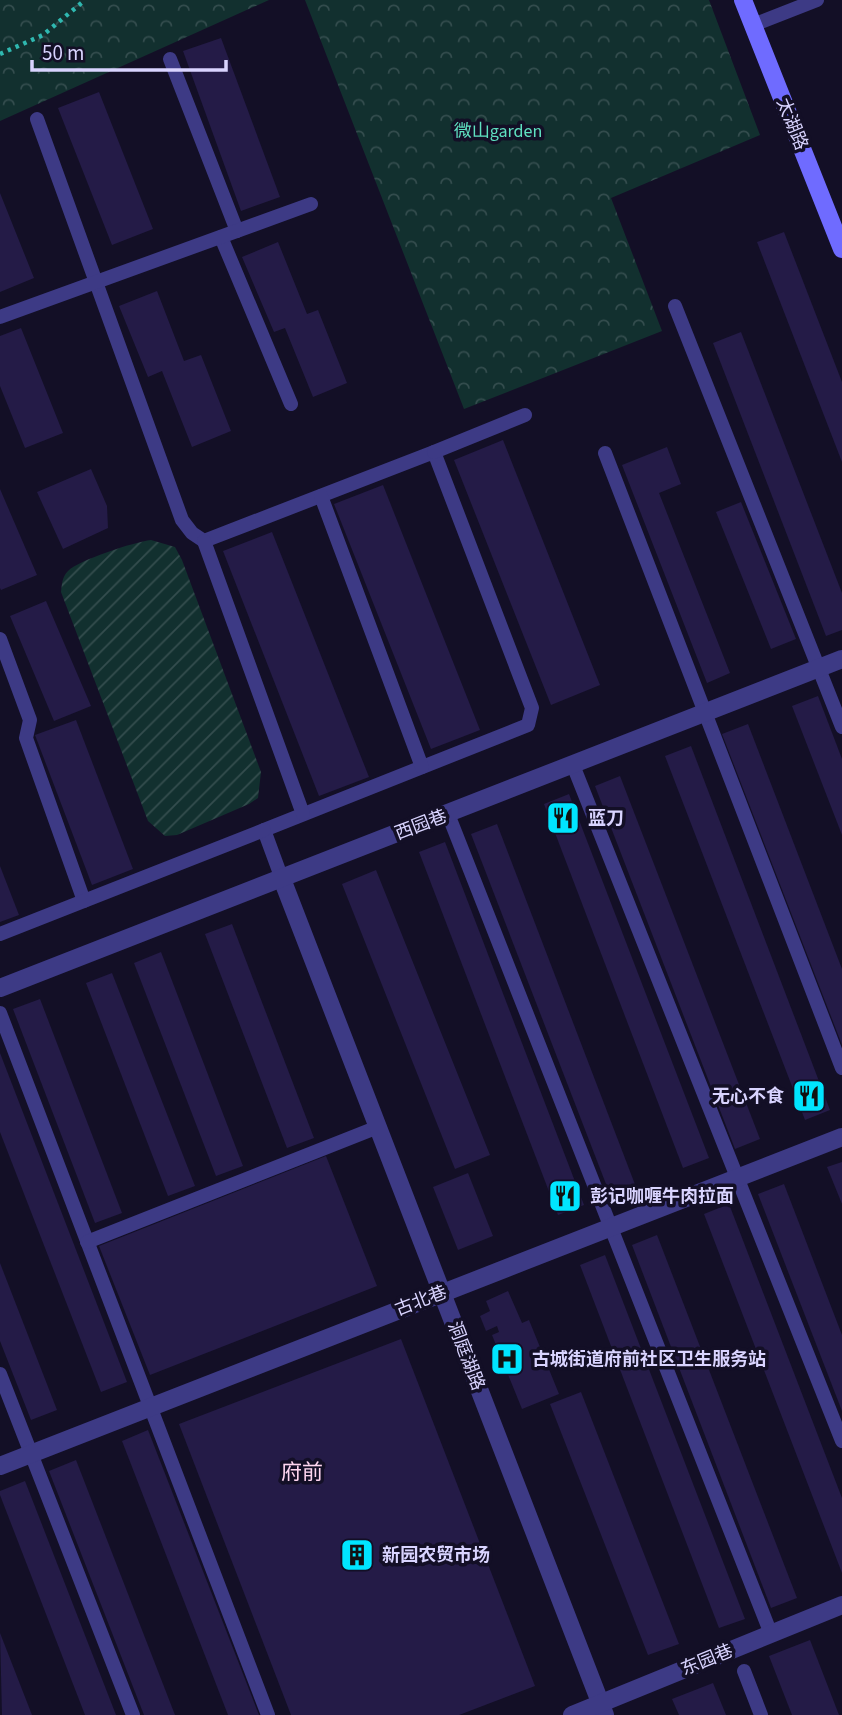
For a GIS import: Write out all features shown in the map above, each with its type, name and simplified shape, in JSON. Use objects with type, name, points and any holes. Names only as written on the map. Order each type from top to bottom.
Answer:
[{"type":"street","name":"太湖路","points":[[743,0],[841,241]]},
{"type":"street","name":"西园巷","points":[[0,988],[842,659]]},
{"type":"street","name":"洞庭湖路","points":[[282,879],[602,1709]]},
{"type":"street","name":"古北巷","points":[[0,1466],[842,1137]]},
{"type":"street","name":"东园巷","points":[[572,1715],[602,1709],[842,1605]]},
{"type":"lane","points":[[753,25],[817,0]]},
{"type":"lane","points":[[170,59],[237,231]]},
{"type":"lane","points":[[37,119],[182,520],[204,541],[303,814]]},
{"type":"lane","points":[[0,317],[311,204]]},
{"type":"lane","points":[[221,237],[291,404]]},
{"type":"lane","points":[[675,306],[842,727]]},
{"type":"lane","points":[[204,541],[525,415]]},
{"type":"lane","points":[[0,934],[528,725],[532,708],[434,452]]},
{"type":"lane","points":[[605,453],[842,1068]]},
{"type":"lane","points":[[321,496],[422,767]]},
{"type":"lane","points":[[0,639],[30,719],[26,738],[84,901]]},
{"type":"lane","points":[[573,765],[842,1441]]},
{"type":"lane","points":[[448,814],[771,1634]]},
{"type":"lane","points":[[264,830],[282,879]]},
{"type":"lane","points":[[0,1013],[268,1715]]},
{"type":"lane","points":[[87,1242],[378,1127]]},
{"type":"lane","points":[[0,1374],[133,1715]]},
{"type":"lane","points":[[744,1671],[761,1715]]},
{"type":"path","points":[[0,54],[43,35],[85,0]]},
{"type":"green space","points":[[0,0],[269,0],[0,121]]},
{"type":"green space","name":"微山garden","points":[[305,0],[709,0],[760,135],[611,198],[662,331],[464,409]]},
{"type":"green space","points":[[151,540],[175,547],[182,560],[261,772],[258,798],[249,804],[177,835],[165,836],[148,821],[61,592],[65,576],[74,567],[107,552]]},
{"type":"building","points":[[221,38],[280,197],[241,211],[183,51]]},
{"type":"building","points":[[99,92],[153,229],[112,245],[58,108]]},
{"type":"building","points":[[0,193],[34,278],[0,292]]},
{"type":"building","points":[[784,232],[842,382],[842,462],[757,242]]},
{"type":"building","points":[[278,242],[307,314],[318,310],[347,383],[313,397],[285,328],[274,332],[242,257]]},
{"type":"building","points":[[157,291],[184,361],[201,355],[231,431],[192,447],[162,371],[148,377],[119,306]]},
{"type":"building","points":[[21,328],[63,433],[25,448],[0,386],[0,336]]},
{"type":"building","points":[[741,332],[842,593],[842,630],[826,636],[713,343]]},
{"type":"building","points":[[503,440],[600,685],[551,705],[454,460]]},
{"type":"building","points":[[667,447],[681,484],[659,493],[730,673],[707,683],[622,465]]},
{"type":"building","points":[[91,469],[107,506],[108,528],[63,549],[37,492]]},
{"type":"building","points":[[383,485],[480,730],[431,749],[334,504]]},
{"type":"building","points":[[0,489],[37,575],[1,590],[0,588]]},
{"type":"building","points":[[741,502],[796,639],[771,649],[716,512]]},
{"type":"building","points":[[272,532],[369,777],[319,796],[223,551]]},
{"type":"building","points":[[46,601],[91,706],[54,721],[10,616]]},
{"type":"building","points":[[818,696],[842,759],[842,835],[792,706]]},
{"type":"building","points":[[76,720],[133,869],[92,885],[35,735]]},
{"type":"building","points":[[748,724],[842,969],[842,1045],[722,734]]},
{"type":"building","points":[[691,746],[830,1110],[805,1120],[665,756]]},
{"type":"building","points":[[620,776],[760,1139],[735,1149],[595,786]]},
{"type":"building","points":[[569,794],[709,1158],[683,1168],[544,804]]},
{"type":"building","points":[[497,824],[636,1187],[611,1197],[471,834]]},
{"type":"building","points":[[445,842],[584,1205],[558,1215],[419,852]]},
{"type":"building","points":[[0,866],[19,915],[0,922]]},
{"type":"building","points":[[376,870],[490,1155],[455,1169],[342,884]]},
{"type":"building","points":[[232,924],[314,1138],[287,1148],[205,934]]},
{"type":"building","points":[[161,952],[243,1166],[216,1176],[134,963]]},
{"type":"building","points":[[112,973],[195,1186],[168,1196],[86,983]]},
{"type":"building","points":[[40,999],[122,1213],[95,1223],[13,1009]]},
{"type":"building","points":[[0,1053],[127,1382],[101,1392],[0,1132]]},
{"type":"building","points":[[326,1156],[377,1286],[150,1375],[99,1246]]},
{"type":"building","points":[[842,1162],[842,1204],[827,1167]]},
{"type":"building","points":[[468,1173],[493,1236],[458,1250],[433,1187]]},
{"type":"building","points":[[784,1184],[842,1335],[842,1411],[758,1194]]},
{"type":"building","points":[[729,1204],[842,1498],[842,1573],[704,1214]]},
{"type":"building","points":[[657,1235],[797,1598],[771,1608],[632,1245]]},
{"type":"building","points":[[605,1255],[745,1619],[719,1628],[580,1265]]},
{"type":"building","points":[[0,1263],[57,1410],[31,1420],[0,1341]]},
{"type":"building","points":[[508,1291],[522,1323],[529,1320],[559,1394],[522,1409],[492,1335],[499,1332],[497,1326],[486,1331],[480,1316],[490,1311],[486,1301]]},
{"type":"building","name":"新园农贸市场","points":[[401,1339],[535,1686],[459,1715],[291,1715],[179,1424]]},
{"type":"building","points":[[581,1392],[679,1644],[648,1655],[550,1404]]},
{"type":"building","points":[[148,1430],[259,1715],[228,1715],[122,1441]]},
{"type":"building","points":[[76,1460],[175,1715],[144,1715],[49,1471]]},
{"type":"building","points":[[25,1481],[116,1715],[85,1715],[0,1495],[0,1491]]},
{"type":"building","points":[[0,1633],[32,1715],[2,1715]]},
{"type":"building","points":[[810,1640],[839,1715],[792,1715],[769,1656]]},
{"type":"building","points":[[713,1683],[726,1715],[679,1715],[672,1699]]},
{"type":"place","name":"蓝刀","points":[[563,818]]},
{"type":"place","name":"无心不食","points":[[809,1096]]},
{"type":"place","name":"彭记咖喱牛肉拉面","points":[[565,1196]]},
{"type":"place","name":"古城街道府前社区卫生服务站","points":[[507,1359]]},
{"type":"place","name":"新园农贸市场","points":[[357,1555]]},
{"type":"district","name":"府前","points":[[302,1472]]}]
